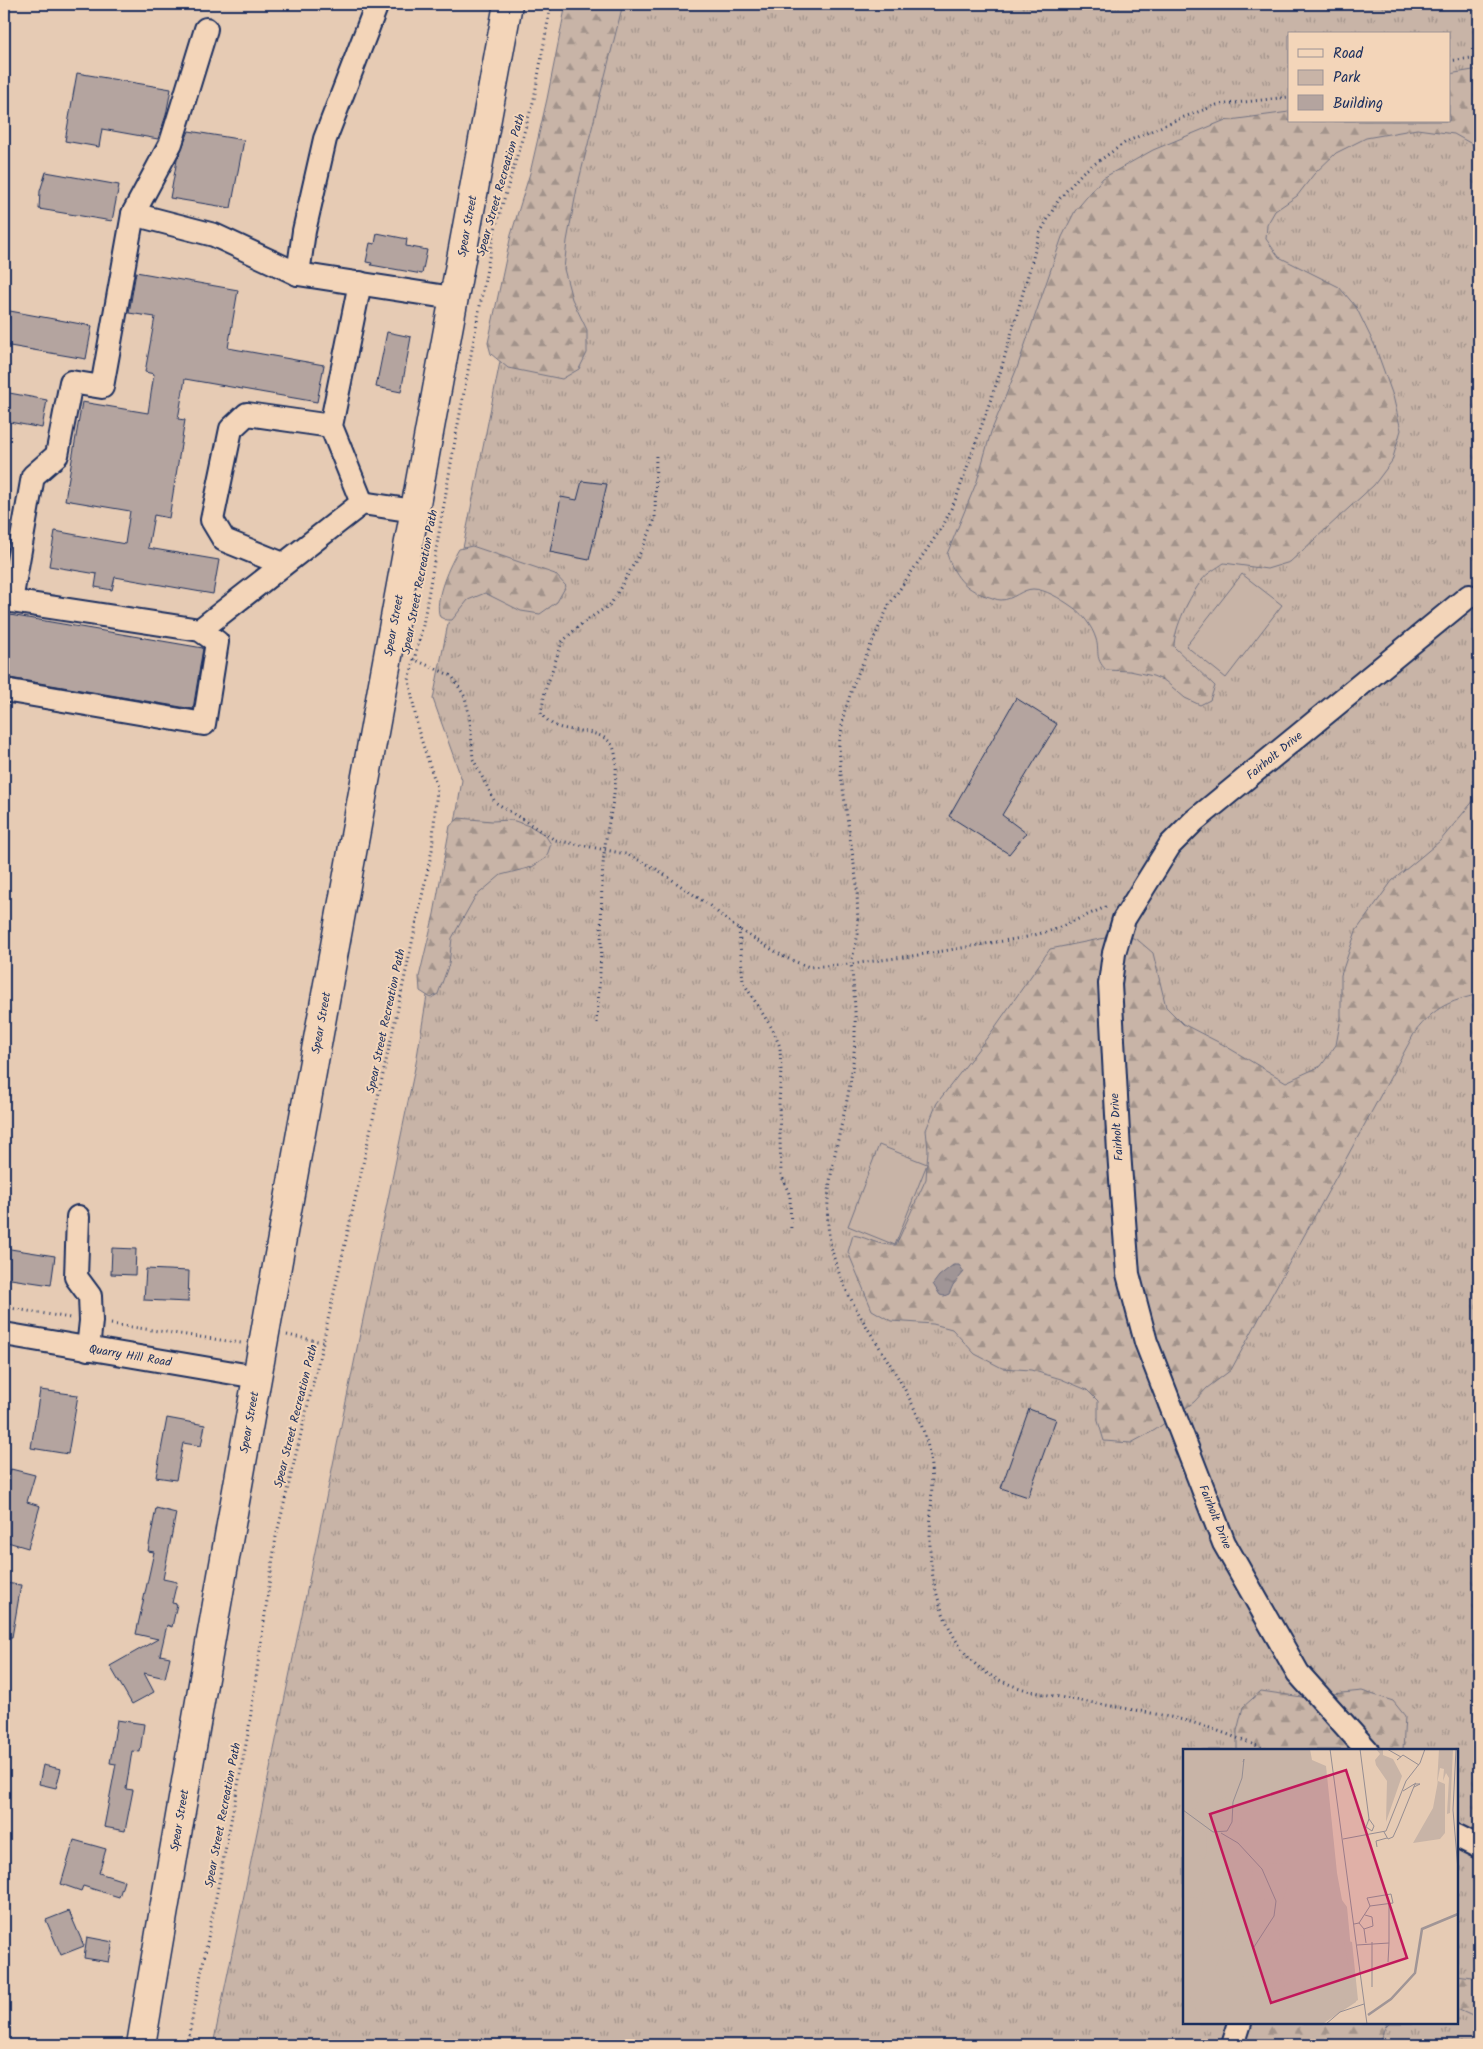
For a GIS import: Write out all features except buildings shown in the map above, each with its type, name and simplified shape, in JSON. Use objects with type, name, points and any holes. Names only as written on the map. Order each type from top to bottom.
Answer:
[{"type":"main road","name":"Spear Street","points":[[141,2045],[256,1377],[508,4]]},
{"type":"street","points":[[298,274],[304,231],[325,139],[376,4]]},
{"type":"street","points":[[4,690],[204,724],[217,642],[200,630],[7,600],[33,476],[57,455],[71,382],[102,387],[133,214],[171,143],[206,28]]},
{"type":"street","points":[[133,214],[214,235],[298,274],[454,298]]},
{"type":"street","points":[[360,283],[331,426],[362,503]]},
{"type":"street","points":[[284,564],[224,540],[212,520],[231,430],[248,414],[331,426]]},
{"type":"street","points":[[200,630],[362,503],[414,511]]},
{"type":"street","name":"Fairholt Drive","points":[[1366,1749],[1298,1673],[1224,1542],[1146,1342],[1128,1274],[1118,1152],[1110,984],[1114,953],[1124,920],[1170,845],[1194,821],[1469,596]]},
{"type":"street","points":[[78,1217],[76,1277],[90,1296],[91,1321],[88,1348]]},
{"type":"street","name":"Quarry Hill Road","points":[[4,1334],[256,1377]]},
{"type":"street","points":[[1458,1836],[1479,1847]]},
{"type":"street","points":[[1233,2045],[1240,2024]]},
{"type":"path","name":"Spear Street Recreation Path","points":[[187,2045],[248,1734],[276,1536],[322,1342],[432,850],[438,788],[418,730],[409,680],[423,624],[493,236],[534,99],[551,4]]},
{"type":"path","points":[[1450,61],[1479,57]]},
{"type":"path","points":[[1265,1749],[1181,1720],[1054,1696],[1012,1685],[997,1679],[981,1669],[969,1658],[954,1637],[944,1616],[936,1591],[930,1544],[931,1466],[928,1446],[907,1391],[854,1304],[830,1247],[827,1222],[834,1162],[850,1084],[856,1037],[856,1010],[851,964],[858,934],[857,895],[841,775],[839,745],[844,713],[854,680],[889,605],[943,526],[957,496],[1000,373],[1040,233],[1059,199],[1084,172],[1126,142],[1176,120],[1218,105],[1288,97]]},
{"type":"path","points":[[597,1023],[601,944],[601,879],[603,848],[613,801],[615,778],[613,746],[606,740],[591,733],[553,725],[541,714],[545,691],[562,642],[611,604],[643,548],[655,519],[656,453]]},
{"type":"path","points":[[388,654],[414,660],[452,676],[465,696],[470,719],[473,759],[495,802],[555,840],[626,854],[655,868],[710,906],[739,930],[786,958],[809,967],[919,956],[1027,937],[1053,930],[1106,907]]},
{"type":"path","points":[[739,930],[743,982],[780,1047],[781,1174],[790,1196],[791,1232]]},
{"type":"path","points":[[4,1307],[238,1343],[290,1334],[322,1342]]},
{"type":"green space","points":[[566,4],[623,4],[577,188],[564,269],[572,299],[587,330],[587,353],[579,369],[562,379],[508,368],[491,354],[488,343],[511,235],[530,173]]},
{"type":"green space","points":[[587,4],[1479,4],[1479,2045],[213,2045],[416,1063],[462,780],[433,699],[526,231]]},
{"type":"green space","points":[[1479,69],[1479,148],[1454,134],[1417,129],[1366,138],[1336,153],[1314,174],[1297,196],[1275,211],[1267,225],[1266,239],[1279,257],[1339,287],[1356,307],[1375,346],[1393,396],[1401,430],[1392,461],[1374,485],[1290,562],[1267,569],[1224,563],[1202,580],[1184,612],[1177,630],[1174,647],[1215,686],[1210,700],[1200,705],[1185,698],[1165,681],[1153,676],[1130,671],[1106,670],[1100,662],[1096,639],[1086,620],[1079,612],[1053,595],[1029,589],[1005,600],[999,600],[978,593],[966,585],[957,575],[947,554],[977,481],[991,432],[1017,368],[1062,237],[1075,211],[1103,178],[1153,150],[1223,121],[1288,112],[1288,122],[1450,122],[1450,74]]},
{"type":"green space","points":[[472,546],[555,574],[566,586],[557,602],[540,614],[521,611],[485,593],[468,600],[452,620],[446,620],[440,617],[438,610],[443,582],[459,549]]},
{"type":"green space","points":[[1242,574],[1282,605],[1226,678],[1186,646]]},
{"type":"green space","points":[[1479,786],[1479,994],[1443,1006],[1430,1016],[1415,1032],[1231,1370],[1207,1388],[1194,1402],[1155,1430],[1131,1443],[1104,1441],[1098,1421],[1098,1401],[1087,1390],[1061,1379],[1031,1370],[1002,1368],[975,1354],[952,1329],[933,1324],[891,1321],[872,1310],[848,1252],[853,1235],[879,1243],[896,1245],[926,1179],[928,1150],[926,1130],[937,1103],[993,1030],[1050,949],[1125,934],[1139,941],[1153,953],[1166,1007],[1183,1024],[1222,1044],[1286,1082],[1321,1066],[1336,1045],[1341,1018],[1341,975],[1356,931],[1392,881],[1440,841],[1475,799]]},
{"type":"green space","points":[[459,818],[492,821],[512,820],[532,827],[545,835],[551,844],[546,858],[532,867],[501,875],[475,897],[452,938],[449,964],[438,994],[431,998],[420,991],[419,977],[434,914],[450,826]]},
{"type":"green space","points":[[879,1145],[927,1164],[895,1245],[848,1226]]},
{"type":"green space","points":[[1261,1691],[1302,1697],[1362,1691],[1393,1701],[1405,1716],[1403,1749],[1237,1749],[1237,1731],[1243,1707]]},
{"type":"green space","points":[[1458,1975],[1479,1978],[1479,2019],[1458,2009]]},
{"type":"green space","points":[[1252,2024],[1388,2024],[1378,2045],[1243,2045],[1249,2027]]},
{"type":"water","points":[[953,1265],[959,1265],[964,1272],[953,1285],[949,1294],[940,1295],[933,1284],[939,1276]]}]
